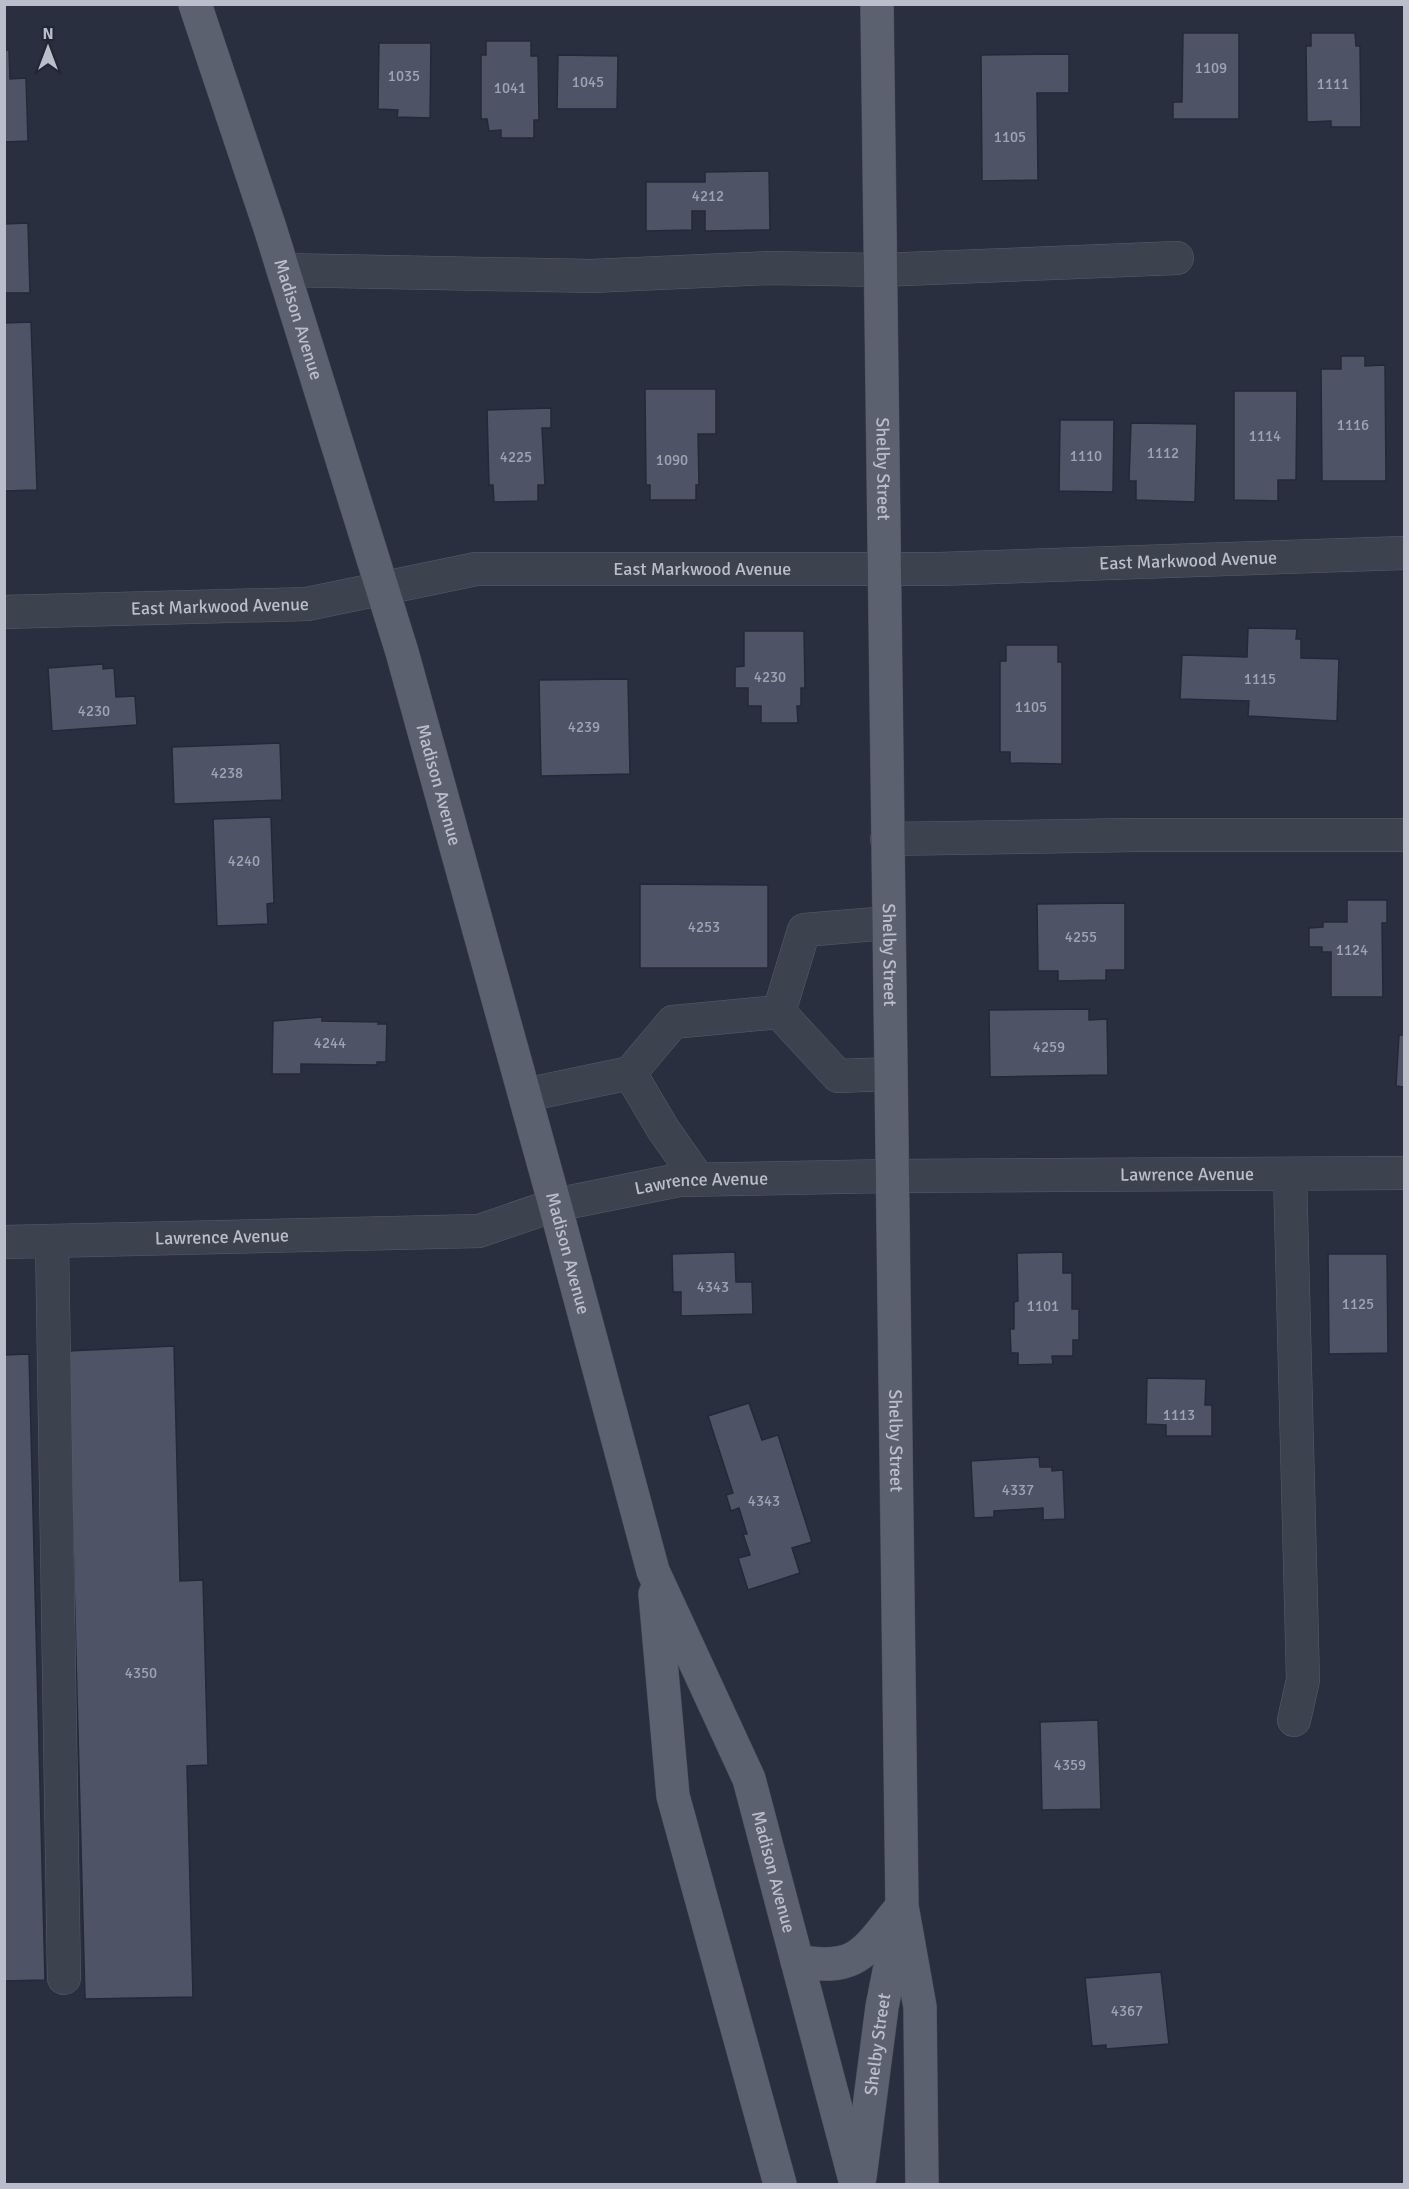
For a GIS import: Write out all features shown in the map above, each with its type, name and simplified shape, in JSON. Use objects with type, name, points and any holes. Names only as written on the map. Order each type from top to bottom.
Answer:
[{"type":"main road","name":"Madison Avenue","points":[[195,4],[283,270],[402,652],[525,1095],[653,1571],[749,1779],[858,2184]]},
{"type":"main road","name":"Shelby Street","points":[[877,4],[902,1906],[920,2007],[922,2184]]},
{"type":"main road","name":"Madison Avenue","points":[[653,1571],[673,1796],[780,2184]]},
{"type":"main road","name":"Shelby Street","points":[[858,2184],[882,2007],[902,1906]]},
{"type":"main road","points":[[797,1961],[832,1965],[849,1962],[865,1952],[902,1906]]},
{"type":"street","points":[[283,270],[592,276],[770,268],[880,270],[1177,258]]},
{"type":"street","name":"East Markwood Avenue","points":[[4,612],[307,604],[476,569],[884,567],[939,569],[1404,554]]},
{"type":"street","points":[[887,839],[1136,835],[1404,835]]},
{"type":"street","points":[[780,1012],[804,930],[888,923]]},
{"type":"street","points":[[525,1095],[630,1073],[673,1022],[780,1012]]},
{"type":"street","points":[[780,1012],[838,1076],[890,1074]]},
{"type":"street","points":[[630,1073],[663,1129],[698,1179]]},
{"type":"street","name":"Lawrence Avenue","points":[[4,1242],[479,1231],[555,1205],[679,1180],[698,1179],[1404,1173]]},
{"type":"street","points":[[1290,1174],[1304,1680],[1294,1719]]},
{"type":"street","points":[[52,1241],[64,1978]]},
{"type":"building","points":[[1183,33],[1239,33],[1239,119],[1173,119],[1173,102],[1182,102]]},
{"type":"building","points":[[1311,33],[1355,33],[1356,46],[1360,46],[1361,127],[1331,127],[1331,121],[1307,122],[1306,46],[1311,46]]},
{"type":"building","points":[[486,41],[531,41],[531,56],[538,56],[539,120],[534,120],[534,138],[501,138],[501,130],[489,131],[487,119],[481,119],[481,55],[486,55]]},
{"type":"building","points":[[379,43],[431,43],[430,118],[397,117],[398,110],[378,109]]},
{"type":"building","points":[[4,50],[9,50],[10,79],[26,78],[28,141],[4,142]]},
{"type":"building","points":[[1069,54],[1069,93],[1037,93],[1038,180],[982,181],[981,55]]},
{"type":"building","points":[[558,55],[618,56],[617,109],[557,109]]},
{"type":"building","points":[[769,171],[770,230],[705,231],[705,211],[692,211],[692,230],[646,231],[646,182],[705,182],[705,172]]},
{"type":"building","points":[[28,223],[30,293],[4,293],[4,224]]},
{"type":"building","points":[[31,322],[37,490],[4,491],[4,323]]},
{"type":"building","points":[[1341,356],[1365,356],[1365,366],[1385,365],[1386,481],[1322,481],[1321,369],[1341,369]]},
{"type":"building","points":[[645,389],[716,389],[716,434],[698,434],[699,485],[696,485],[696,500],[650,500],[650,485],[646,485]]},
{"type":"building","points":[[1234,391],[1297,391],[1296,480],[1278,480],[1278,501],[1234,500]]},
{"type":"building","points":[[551,408],[551,428],[542,428],[545,485],[538,485],[538,501],[494,502],[493,485],[489,485],[487,410]]},
{"type":"building","points":[[1060,420],[1114,420],[1113,492],[1059,491]]},
{"type":"building","points":[[1131,423],[1197,424],[1195,502],[1136,500],[1136,481],[1129,481]]},
{"type":"building","points":[[1248,628],[1297,629],[1296,639],[1301,639],[1301,658],[1339,659],[1337,721],[1248,716],[1249,701],[1180,699],[1182,655],[1247,657]]},
{"type":"building","points":[[744,631],[804,631],[805,688],[801,688],[801,706],[797,706],[798,723],[761,723],[761,706],[748,706],[748,688],[735,688],[735,667],[744,666]]},
{"type":"building","points":[[1006,645],[1058,645],[1058,662],[1062,662],[1062,764],[1010,763],[1010,752],[1000,752],[1000,661],[1006,661]]},
{"type":"building","points":[[103,664],[103,669],[114,668],[116,697],[135,696],[137,725],[52,731],[48,668]]},
{"type":"building","points":[[628,679],[630,774],[541,776],[539,680]]},
{"type":"building","points":[[280,743],[282,800],[174,804],[172,747]]},
{"type":"building","points":[[271,817],[274,903],[267,904],[268,924],[217,926],[213,819]]},
{"type":"building","points":[[640,884],[768,885],[768,968],[640,968]]},
{"type":"building","points":[[1347,900],[1387,900],[1387,923],[1382,923],[1383,997],[1331,997],[1331,952],[1322,952],[1322,947],[1309,947],[1309,928],[1323,927],[1323,922],[1347,922]]},
{"type":"building","points":[[1125,903],[1125,970],[1106,970],[1106,980],[1058,981],[1058,971],[1038,971],[1037,904]]},
{"type":"building","points":[[1089,1009],[1089,1020],[1107,1019],[1108,1075],[990,1077],[989,1010]]},
{"type":"building","points":[[322,1017],[322,1021],[387,1024],[386,1062],[377,1062],[377,1065],[301,1064],[301,1074],[272,1074],[273,1021]]},
{"type":"building","points":[[1399,1035],[1404,1035],[1404,1087],[1396,1086]]},
{"type":"building","points":[[735,1252],[736,1282],[752,1282],[753,1314],[681,1316],[681,1292],[673,1292],[672,1254]]},
{"type":"building","points":[[1063,1252],[1063,1273],[1072,1273],[1072,1309],[1079,1309],[1079,1340],[1073,1340],[1073,1356],[1052,1356],[1053,1364],[1018,1365],[1018,1353],[1011,1353],[1010,1329],[1014,1329],[1014,1302],[1018,1301],[1017,1253]]},
{"type":"building","points":[[1328,1254],[1387,1254],[1388,1353],[1329,1354]]},
{"type":"building","points":[[174,1346],[180,1581],[203,1580],[208,1765],[187,1766],[193,1997],[85,1999],[68,1351]]},
{"type":"building","points":[[29,1354],[45,1980],[4,1981],[4,1355]]},
{"type":"building","points":[[1147,1378],[1206,1379],[1205,1405],[1212,1405],[1212,1436],[1166,1436],[1166,1425],[1146,1424]]},
{"type":"building","points":[[749,1403],[762,1440],[778,1435],[812,1542],[792,1548],[800,1573],[748,1590],[738,1558],[750,1555],[743,1534],[747,1534],[739,1508],[731,1511],[726,1495],[733,1493],[708,1416]]},
{"type":"building","points":[[1039,1457],[1040,1467],[1052,1467],[1052,1471],[1063,1470],[1065,1519],[1043,1520],[1043,1508],[994,1511],[994,1517],[974,1518],[971,1461]]},
{"type":"building","points":[[1098,1720],[1101,1809],[1042,1810],[1040,1722]]},
{"type":"building","points":[[1161,1972],[1169,2044],[1106,2049],[1106,2045],[1092,2046],[1085,1978]]}]
